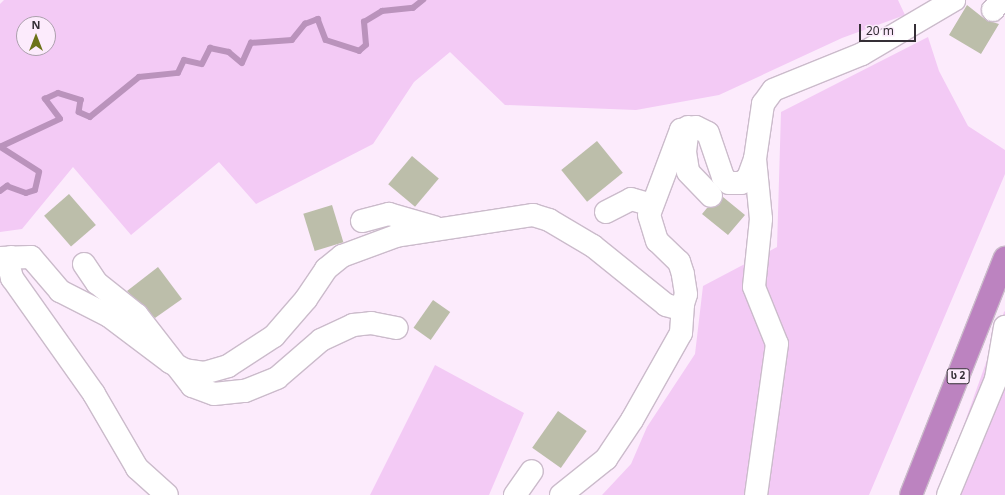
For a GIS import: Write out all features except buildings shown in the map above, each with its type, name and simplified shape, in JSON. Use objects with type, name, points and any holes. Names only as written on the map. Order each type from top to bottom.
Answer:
[{"type":"highway","name":"ს 2","points":[[912,495],[1005,258]]},
{"type":"street","points":[[688,126],[708,133],[723,177],[729,183],[741,183],[748,178],[755,159],[763,104],[773,90],[862,54],[954,0]]},
{"type":"street","points":[[688,126],[685,152],[688,172],[711,196]]},
{"type":"street","points":[[561,495],[606,459],[632,420],[680,333],[683,304],[683,274],[679,262],[657,241],[649,216],[672,148],[688,126]]},
{"type":"street","points":[[755,159],[761,219],[754,287],[777,344],[756,495]]},
{"type":"street","points":[[606,212],[631,199],[652,205]]},
{"type":"street","points":[[362,221],[389,214],[438,228]]},
{"type":"street","points":[[167,495],[137,468],[94,394],[12,278],[6,257],[32,257],[60,291],[109,316],[170,362],[185,370],[204,373],[228,366],[274,336],[306,299],[326,269],[342,256],[396,236],[438,228],[533,215],[549,220],[593,246],[666,305],[677,308],[683,304]]},
{"type":"street","points":[[84,264],[96,283],[137,315],[170,362],[192,386],[214,394],[245,391],[277,378],[321,340],[353,325],[371,323],[397,328]]},
{"type":"street","points":[[948,495],[996,379],[1005,327]]},
{"type":"street","points":[[515,495],[532,471]]},
{"type":"shaded area","points":[[4,0],[898,0],[905,15],[842,38],[719,95],[636,110],[505,105],[450,52],[414,82],[373,144],[256,204],[219,162],[131,235],[73,167],[22,229],[0,232],[0,4]]},
{"type":"shaded area","points":[[928,37],[939,71],[968,126],[1005,150],[1005,174],[869,495],[602,495],[631,464],[647,427],[695,354],[703,286],[777,247],[781,112]]},
{"type":"shaded area","points":[[1005,311],[1005,495],[939,495],[1004,312]]},
{"type":"shaded area","points":[[435,365],[524,413],[489,495],[370,495]]},
{"type":"waterway","points":[[0,191],[7,186],[26,193],[35,190],[39,172],[0,147],[60,119],[45,99],[58,93],[81,100],[79,112],[90,117],[139,77],[178,73],[184,60],[202,64],[210,48],[229,52],[242,63],[251,43],[292,40],[305,24],[318,19],[326,40],[359,51],[366,45],[364,22],[382,11],[413,8],[423,0]]}]
